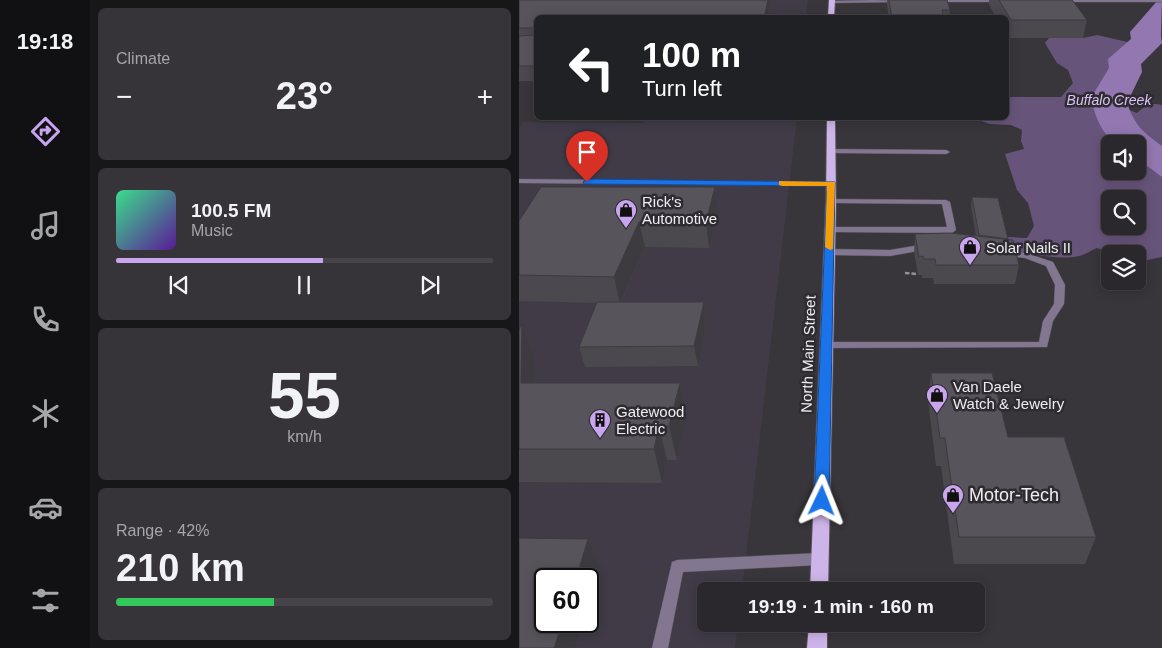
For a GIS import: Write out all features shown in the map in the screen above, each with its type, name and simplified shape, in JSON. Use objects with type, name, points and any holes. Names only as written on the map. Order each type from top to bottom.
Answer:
[{"type":"main road","points":[[831,15],[832,1]]},
{"type":"main road","name":"North Main Street","points":[[819,582],[830,252],[831,120]]},
{"type":"main road","points":[[817,648],[818,632]]},
{"type":"street","points":[[832,1],[903,1]]},
{"type":"street","points":[[932,1],[1011,1]]},
{"type":"street","points":[[1050,1],[1162,1]]},
{"type":"street","points":[[831,151],[946,152]]},
{"type":"street","points":[[519,181],[831,184]]},
{"type":"street","points":[[830,229],[952,230],[946,202],[831,201]]},
{"type":"street","points":[[830,252],[890,253],[917,247],[932,247]]},
{"type":"street","points":[[827,345],[1043,345],[1048,321],[1059,304],[1060,285],[1050,264],[1026,256],[998,252]]},
{"type":"street","points":[[660,648],[677,566],[820,560]]},
{"type":"shaded area","points":[[700,0],[808,0],[806,15],[694,15]]},
{"type":"shaded area","points":[[1097,35],[1132,43],[1122,107],[1137,113],[1148,105],[1162,105],[1162,257],[1146,260],[1146,245],[1101,245],[1101,250],[1097,248],[1079,256],[1067,258],[1053,257],[1022,252],[964,237],[974,235],[1027,238],[1034,226],[1028,203],[1017,190],[1005,154],[1024,149],[1021,141],[1022,130],[1011,125],[990,124],[978,120],[1009,120],[1009,97],[1061,97],[1073,83],[1068,70],[1057,63],[1045,43],[1049,38],[1083,38]]},
{"type":"shaded area","points":[[645,120],[797,120],[743,582],[697,582],[697,632],[737,632],[735,648],[519,648],[519,128],[524,122],[643,123]]},
{"type":"water","name":"Buffalo Creek","points":[[1158,0],[1162,0],[1162,43],[1141,64],[1142,72],[1127,103],[1140,128],[1162,146],[1162,177],[1146,165],[1146,135],[1106,135],[1094,111],[1091,98],[1109,68],[1108,59],[1131,39],[1130,32]]},
{"type":"building","points":[[519,0],[768,0],[765,15],[534,15],[534,29],[519,28]]},
{"type":"building","points":[[889,0],[947,0],[950,10],[942,10],[943,15],[892,15]]},
{"type":"building","points":[[999,0],[1072,0],[1087,20],[1011,20]]},
{"type":"building","points":[[534,35],[534,66],[519,66],[519,36]]},
{"type":"building","points":[[541,187],[715,187],[706,222],[639,222],[614,277],[519,275],[519,221]]},
{"type":"building","points":[[972,197],[998,198],[1008,239],[979,235]]},
{"type":"building","points":[[950,233],[1013,240],[1019,265],[936,265],[935,259],[919,257],[915,234]]},
{"type":"building","points":[[597,302],[704,302],[694,346],[579,347]]},
{"type":"building","points":[[522,324],[521,383],[680,383],[669,426],[659,427],[654,449],[519,449],[519,330]]},
{"type":"building","points":[[931,373],[992,373],[1008,437],[1064,437],[1096,537],[959,537],[945,438],[940,438]]},
{"type":"building","points":[[519,538],[588,539],[579,568],[534,568],[534,633],[559,633],[554,648],[519,648]]},
{"type":"slow traffic","points":[[782,183],[831,184],[830,247]]},
{"type":"place","name":"Rick's Automotive","points":[[626,229]]},
{"type":"place","name":"Solar Nails II","points":[[970,266]]},
{"type":"place","name":"Van Daele Watch & Jewelry","points":[[937,414]]},
{"type":"place","name":"Gatewood Electric","points":[[600,439]]},
{"type":"place","name":"Motor-Tech","points":[[953,514]]},
{"type":"route","points":[[587,182],[831,184],[822,501]]}]
